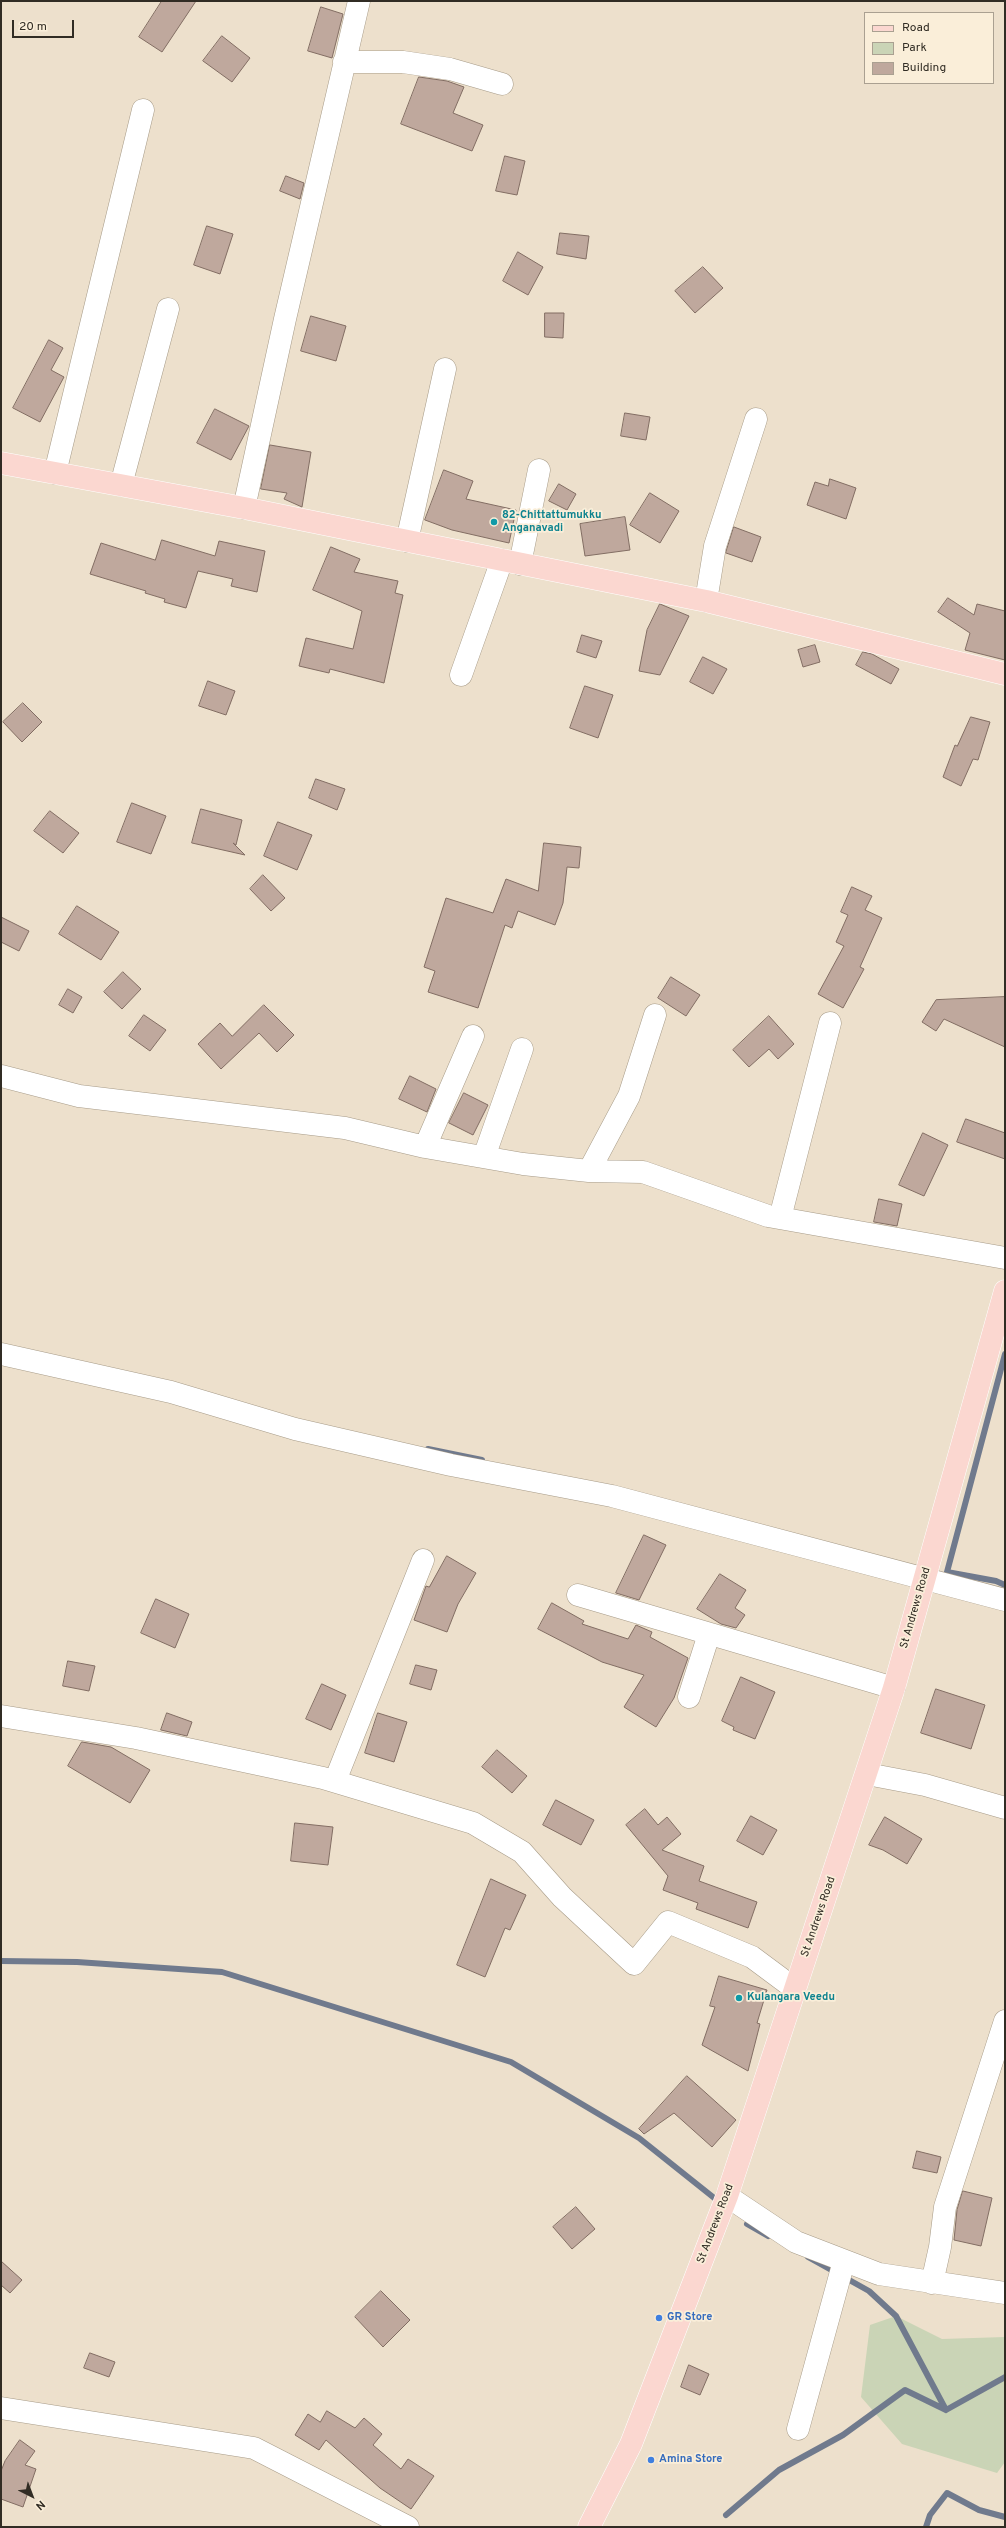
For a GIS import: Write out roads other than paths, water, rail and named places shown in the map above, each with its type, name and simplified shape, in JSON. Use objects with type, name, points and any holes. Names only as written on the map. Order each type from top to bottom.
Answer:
[{"type":"main road","points":[[1,463],[244,508],[706,601],[1005,674]]},
{"type":"main road","name":"St Andrews Road","points":[[589,2527],[631,2444],[727,2196],[867,1774],[894,1688],[1005,1291]]},
{"type":"street","points":[[244,508],[344,62],[360,5]]},
{"type":"street","points":[[344,62],[403,62],[450,70],[502,84]]},
{"type":"street","points":[[55,473],[143,110]]},
{"type":"street","points":[[121,485],[168,309]]},
{"type":"street","points":[[407,541],[445,368]]},
{"type":"street","points":[[706,601],[715,546],[756,419]]},
{"type":"street","points":[[461,674],[511,562],[539,470]]},
{"type":"street","points":[[589,1171],[629,1096],[656,1015]]},
{"type":"street","points":[[780,1218],[830,1023]]},
{"type":"street","points":[[425,1147],[473,1036]]},
{"type":"street","points":[[484,1157],[522,1049]]},
{"type":"street","points":[[1,1076],[79,1096],[346,1128],[425,1147],[484,1157],[589,1171],[643,1172],[780,1218],[1005,1258]]},
{"type":"street","points":[[1,1354],[171,1392],[296,1429],[451,1465],[612,1496],[1005,1600]]},
{"type":"street","points":[[335,1781],[423,1560]]},
{"type":"street","points":[[578,1595],[894,1688]]},
{"type":"street","points":[[689,1697],[709,1634]]},
{"type":"street","points":[[1,1716],[136,1738],[335,1781],[473,1823],[522,1852],[562,1896],[634,1964],[668,1922],[752,1957],[795,1989]]},
{"type":"street","points":[[867,1774],[925,1785],[1005,1808]]},
{"type":"street","points":[[932,2283],[940,2247],[945,2207],[1005,2022]]},
{"type":"street","points":[[727,2196],[796,2242],[879,2274],[1005,2293]]},
{"type":"street","points":[[798,2429],[844,2261]]},
{"type":"street","points":[[1,2408],[254,2448],[408,2527]]},
{"type":"waterway","points":[[1005,1354],[947,1572],[996,1581],[1005,1585]]},
{"type":"waterway","points":[[428,1449],[482,1460]]},
{"type":"waterway","points":[[1,1961],[77,1962],[222,1972],[511,2062],[639,2138],[718,2201]]},
{"type":"waterway","points":[[747,2224],[768,2236]]},
{"type":"waterway","points":[[808,2257],[869,2291],[896,2316],[946,2410],[1005,2377]]},
{"type":"waterway","points":[[726,2515],[779,2470],[843,2435],[905,2390],[946,2410]]},
{"type":"waterway","points":[[926,2527],[930,2515],[947,2493],[979,2510],[1005,2517]]},
{"type":"place","name":"82-Chittattumukku Anganavadi","points":[[494,522]]},
{"type":"place","name":"Kulangara Veedu","points":[[739,1998]]},
{"type":"place","name":"GR Store","points":[[659,2318]]},
{"type":"place","name":"Amina Store","points":[[651,2460]]}]
